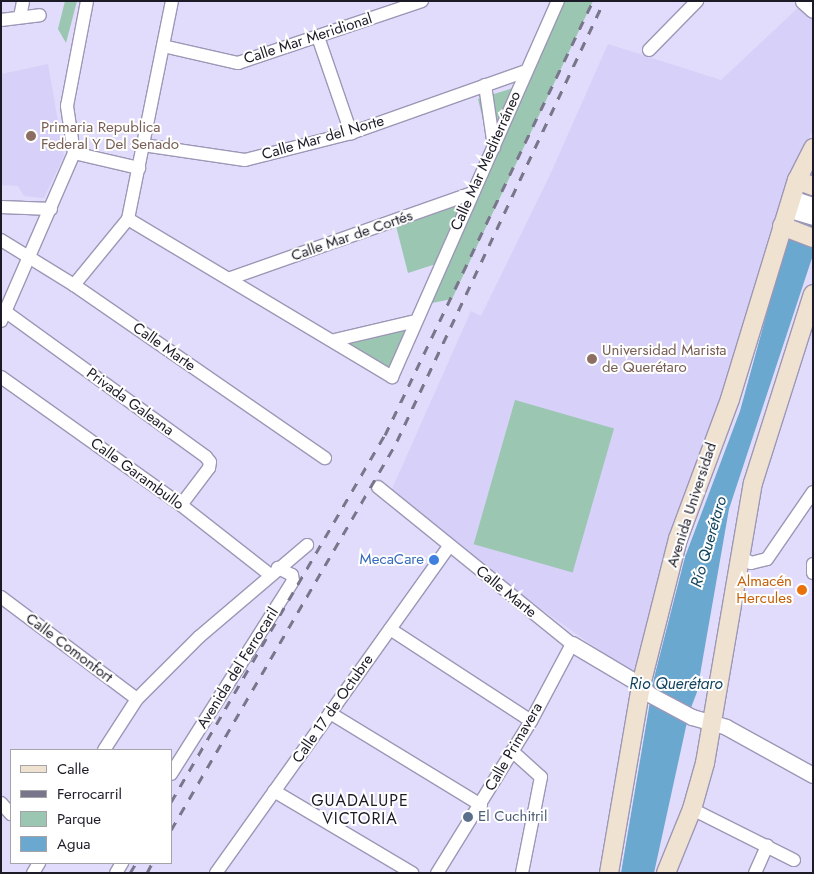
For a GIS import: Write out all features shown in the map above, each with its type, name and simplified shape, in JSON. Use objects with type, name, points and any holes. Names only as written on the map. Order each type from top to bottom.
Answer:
[{"type":"main road","name":"Avenida Universidad","points":[[609,873],[645,690],[678,539],[730,399],[786,228],[806,183],[813,148]]},
{"type":"main road","points":[[786,228],[813,238]]},
{"type":"main road","points":[[666,873],[692,809],[712,720],[753,483],[813,294]]},
{"type":"street","points":[[20,17],[23,1]]},
{"type":"street","points":[[3,316],[31,258],[74,153],[67,106],[87,1]]},
{"type":"street","points":[[74,285],[128,219],[172,1]]},
{"type":"street","name":"Calle Mar Meridional","points":[[163,46],[238,63],[422,1]]},
{"type":"street","name":"Calle Mar Mediterráneo","points":[[128,219],[335,340],[392,377],[558,1]]},
{"type":"street","points":[[649,50],[697,1]]},
{"type":"street","points":[[803,1],[813,10]]},
{"type":"street","points":[[1,20],[40,15]]},
{"type":"street","points":[[318,37],[351,133]]},
{"type":"street","name":"Calle Mar del Norte","points":[[143,145],[245,160],[351,133],[526,71]]},
{"type":"street","points":[[485,85],[494,147]]},
{"type":"street","points":[[74,153],[138,168]]},
{"type":"street","name":"Calle Mar de Cortés","points":[[231,278],[473,193]]},
{"type":"street","points":[[797,205],[813,217]]},
{"type":"street","points":[[1,207],[51,209]]},
{"type":"street","name":"Calle Marte","points":[[1,240],[74,285],[325,458]]},
{"type":"street","name":"Privada Galeana","points":[[3,316],[206,457],[210,462],[210,468],[181,505]]},
{"type":"street","points":[[335,340],[416,321]]},
{"type":"street","name":"Calle Garambullo","points":[[1,377],[274,571]]},
{"type":"street","name":"Calle Marte","points":[[378,487],[572,644],[692,717],[712,720]]},
{"type":"street","points":[[739,556],[751,563],[767,559],[813,492]]},
{"type":"street","points":[[105,749],[137,699],[199,637],[274,571],[307,545]]},
{"type":"street","name":"Calle 17 de Octubre","points":[[219,872],[274,791],[449,546]]},
{"type":"street","points":[[813,564],[813,573]]},
{"type":"street","name":"Avenida del Ferrocaril","points":[[172,772],[293,581],[292,575],[274,571]]},
{"type":"street","name":"Calle Comonfort","points":[[1,597],[137,699]]},
{"type":"street","points":[[390,629],[531,721]]},
{"type":"street","name":"Calle Primavera","points":[[437,873],[481,805],[531,721],[572,644]]},
{"type":"street","points":[[330,712],[481,805]]},
{"type":"street","points":[[712,720],[813,775]]},
{"type":"street","points":[[512,751],[541,777],[522,873]]},
{"type":"street","points":[[274,791],[412,873]]},
{"type":"street","points":[[1,803],[10,813]]},
{"type":"street","points":[[692,809],[794,860]]},
{"type":"street","points":[[755,873],[767,846]]},
{"type":"shaded area","name":"Universidad Marista de Querétaro","points":[[801,5],[813,17],[813,130],[789,177],[769,235],[721,401],[674,519],[639,666],[630,672],[527,599],[392,489],[471,311],[481,316],[549,177],[608,44],[721,80]]},
{"type":"shaded area","name":"Primaria Republica Federal Y Del Senado","points":[[48,64],[64,156],[44,198],[24,196],[18,186],[1,185],[1,74]]},
{"type":"green space","points":[[65,1],[77,1],[66,43],[58,29]]},
{"type":"green space","points":[[558,1],[593,1],[452,299],[422,305],[442,262],[408,273],[396,226],[469,202]]},
{"type":"green space","points":[[516,87],[490,150],[478,99]]},
{"type":"green space","points":[[416,322],[392,375],[338,339]]},
{"type":"green space","points":[[515,400],[614,428],[573,573],[474,544]]},
{"type":"water","name":"Rio Querétaro","points":[[813,173],[813,255],[729,509],[697,692],[689,713],[654,873],[621,873],[654,678],[685,557],[740,411],[787,239]]},
{"type":"railway","points":[[172,800],[385,435],[593,1]]},
{"type":"railway","points":[[172,828],[397,441],[604,1]]},
{"type":"railway","points":[[130,873],[135,864]]},
{"type":"railway","points":[[147,873],[152,864]]},
{"type":"place","name":"Primaria Republica Federal Y Del Senado","points":[[31,136]]},
{"type":"place","name":"Universidad Marista de Querétaro","points":[[592,359]]},
{"type":"place","name":"MecaCare","points":[[434,560]]},
{"type":"place","name":"Almacén Hercules","points":[[802,590]]},
{"type":"place","name":"El Cuchitril","points":[[468,817]]},
{"type":"district","name":"GUADALUPE VICTORIA","points":[[360,810]]},
{"type":"water label","name":"Río Querétaro","points":[[709,542]]}]
